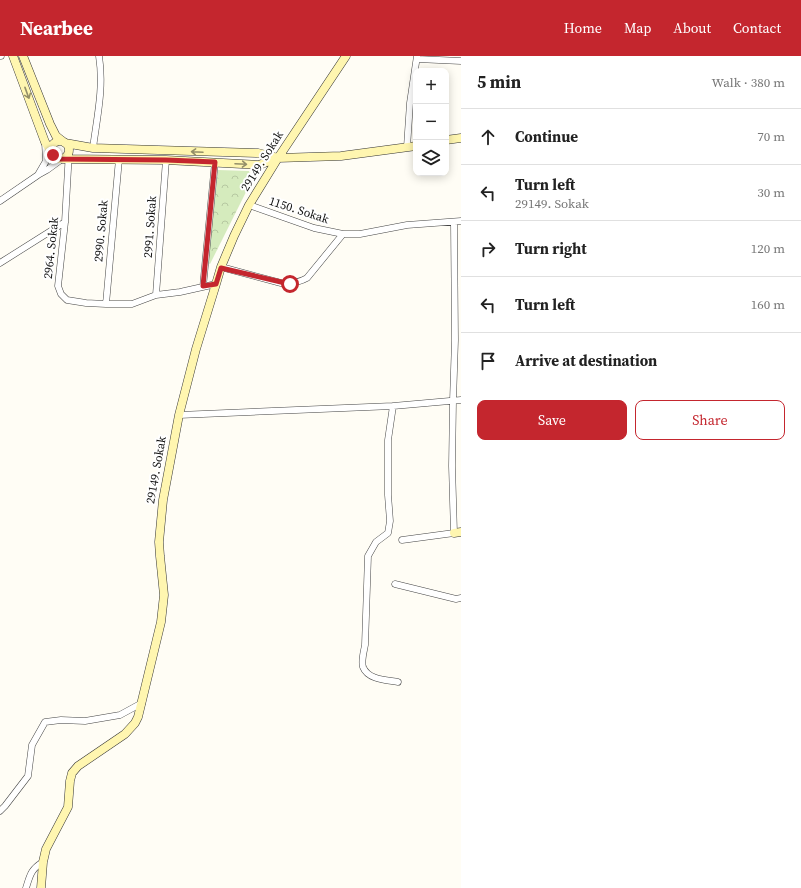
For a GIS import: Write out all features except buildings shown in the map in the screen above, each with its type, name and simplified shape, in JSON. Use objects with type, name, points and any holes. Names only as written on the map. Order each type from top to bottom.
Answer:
[{"type":"street","points":[[13,56],[45,142],[56,158],[166,160],[259,165],[278,158]]},
{"type":"street","points":[[0,201],[66,157],[68,146],[56,136],[50,124],[24,56]]},
{"type":"street","points":[[93,148],[101,95],[99,56]]},
{"type":"street","name":"29149. Sokak","points":[[41,888],[43,862],[46,849],[68,807],[72,773],[78,766],[125,734],[138,717],[142,704],[161,622],[164,595],[160,556],[161,511],[179,415],[196,349],[221,268],[249,205],[278,158],[346,56]]},
{"type":"street","points":[[406,147],[410,103],[417,58],[461,61]]},
{"type":"street","points":[[449,140],[461,138]]},
{"type":"street","points":[[38,175],[52,153],[52,148],[55,143],[59,141],[93,148],[258,154],[278,158],[342,156],[413,146]]},
{"type":"street","points":[[45,142],[46,161]]},
{"type":"street","name":"2964. Sokak","points":[[66,157],[68,175],[65,222],[58,286],[64,298],[67,300],[86,303],[132,304],[156,295],[180,292],[216,284]]},
{"type":"street","name":"2990. Sokak","points":[[106,304],[119,159]]},
{"type":"street","name":"2991. Sokak","points":[[156,295],[166,160]]},
{"type":"street","points":[[203,286],[215,162]]},
{"type":"street","name":"1150. Sokak","points":[[249,205],[314,228],[343,234],[360,234],[407,225],[461,221]]},
{"type":"street","points":[[0,263],[65,222]]},
{"type":"street","points":[[402,540],[457,532],[452,466],[453,401],[458,340],[454,222]]},
{"type":"street","points":[[221,268],[290,284],[299,282],[307,278],[343,234]]},
{"type":"street","points":[[179,415],[393,406],[461,400]]},
{"type":"street","points":[[393,406],[388,440],[388,495],[390,521],[388,533],[376,542],[368,556],[363,667],[367,673],[377,679],[398,682]]},
{"type":"street","points":[[394,584],[456,599],[461,598]]},
{"type":"street","points":[[0,811],[28,776],[32,745],[45,722],[61,720],[85,721],[120,715],[142,704]]},
{"type":"street","points":[[26,888],[30,875],[36,866],[43,862]]},
{"type":"green space","points":[[218,170],[249,171],[252,180],[210,264],[208,263]]},
{"type":"route","points":[[53,155],[56,158],[61,159],[215,162],[203,286],[216,284],[221,268],[290,284]]}]
